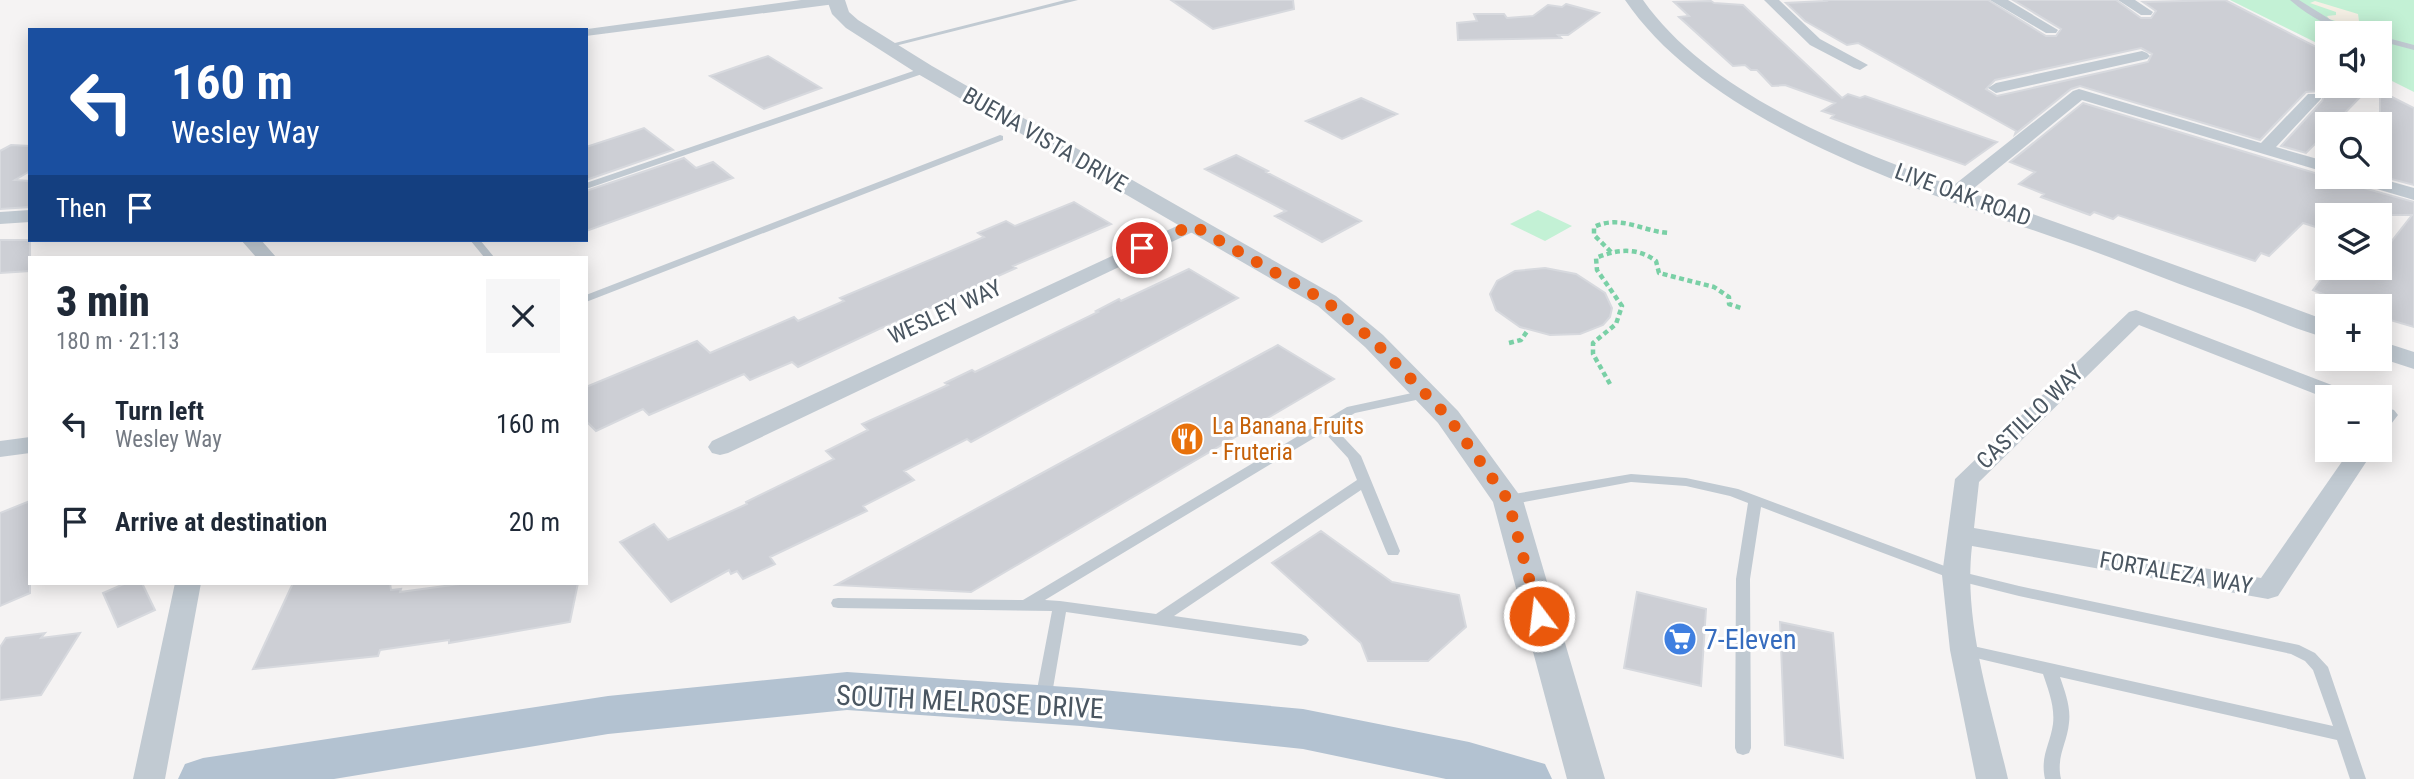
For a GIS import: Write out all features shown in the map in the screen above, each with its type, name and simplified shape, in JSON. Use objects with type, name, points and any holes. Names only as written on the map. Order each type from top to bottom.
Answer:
[{"type":"main road","name":"SOUTH MELROSE DRIVE","points":[[202,779],[608,715],[847,691],[1042,704],[1303,729],[1469,763],[1527,779]]},
{"type":"street","name":"BUENA VISTA DRIVE","points":[[836,0],[846,19],[925,70],[1327,302],[1374,341],[1426,394],[1448,417],[1508,500],[1586,779]]},
{"type":"street","points":[[588,32],[836,0]]},
{"type":"street","name":"LIVE OAK ROAD","points":[[1634,0],[1654,28],[1672,46],[1723,85],[1783,120],[1892,170],[2315,325]]},
{"type":"street","points":[[1771,0],[1815,42],[1860,65]]},
{"type":"street","points":[[1997,0],[2051,30]]},
{"type":"street","points":[[2125,0],[2146,12]]},
{"type":"street","points":[[1996,88],[2143,56]]},
{"type":"street","points":[[2048,77],[2079,94],[2315,164]]},
{"type":"street","points":[[1956,193],[2079,94]]},
{"type":"street","points":[[2265,149],[2314,97]]},
{"type":"street","points":[[2392,188],[2414,194]]},
{"type":"street","points":[[0,218],[28,216]]},
{"type":"street","name":"WESLEY WAY","points":[[720,447],[1192,225]]},
{"type":"street","points":[[253,242],[265,256]]},
{"type":"street","name":"CASTILLO WAY","points":[[1992,779],[1964,650],[1955,575],[1967,479],[2136,316],[2315,386]]},
{"type":"street","points":[[2392,353],[2414,361]]},
{"type":"street","points":[[0,449],[28,445]]},
{"type":"street","name":"FORTALEZA WAY","points":[[1960,535],[2268,589],[2354,462]]},
{"type":"street","points":[[149,779],[188,585]]},
{"type":"lane","points":[[887,46],[1074,0]]},
{"type":"lane","points":[[2294,0],[2326,21]]},
{"type":"lane","points":[[2392,42],[2414,48]]},
{"type":"lane","points":[[588,185],[925,70]]},
{"type":"lane","points":[[588,298],[1000,138]]},
{"type":"lane","points":[[477,242],[488,256]]},
{"type":"lane","points":[[1026,605],[1351,410],[1426,394]]},
{"type":"lane","points":[[1325,426],[1354,456],[1393,551]]},
{"type":"lane","points":[[1508,500],[1631,478],[1686,482],[1734,492],[1955,575],[2294,649],[2320,667],[2358,779]]},
{"type":"lane","points":[[1158,620],[1365,481]]},
{"type":"lane","points":[[1743,748],[1743,579],[1755,500]]},
{"type":"lane","points":[[838,603],[1060,606],[1301,640]]},
{"type":"lane","points":[[1042,704],[1060,606]]},
{"type":"lane","points":[[1964,650],[2344,735]]},
{"type":"lane","points":[[2049,669],[2060,703],[2061,723],[2048,763],[2053,779]]},
{"type":"path","points":[[1611,252],[1594,235],[1594,227],[1601,223],[1621,220],[1670,233]]},
{"type":"path","points":[[1610,384],[1594,354],[1593,343],[1616,324],[1622,306],[1594,264],[1596,258],[1611,252],[1644,253],[1656,261],[1659,273],[1670,278],[1715,287],[1729,297],[1729,304],[1741,308]]},
{"type":"path","points":[[1509,343],[1521,340],[1528,330]]},
{"type":"green space","points":[[2230,0],[2414,0],[2414,92],[2392,81],[2392,21],[2315,21],[2315,42]]},
{"type":"green space","points":[[1538,210],[1572,226],[1545,241],[1510,224]]},
{"type":"sand","points":[[2315,1],[2358,14],[2359,21],[2329,19],[2327,16],[2336,15],[2336,12],[2310,3]]},
{"type":"building","points":[[1171,0],[1293,0],[1294,9],[1213,29]]},
{"type":"building","points":[[1823,0],[1988,0],[2046,36],[2056,36],[2061,29],[2013,0],[2116,0],[2141,18],[2151,18],[2156,11],[2143,2],[2225,0],[2315,46],[2315,91],[2306,92],[2260,140],[2080,86],[2071,89],[2015,134],[2016,131],[1858,43],[1847,45],[1805,21],[1786,3],[1825,1]],"holes":[[[2141,48],[2152,54],[2148,62],[1997,96],[1986,89],[1995,80]]]},
{"type":"building","points":[[1711,1],[1743,5],[1842,98],[1848,94],[1860,98],[1865,96],[1997,142],[1965,165],[1831,118],[1834,115],[1822,111],[1835,103],[1785,85],[1772,86],[1757,70],[1751,70],[1745,65],[1733,66],[1679,17],[1689,16],[1674,2]]},
{"type":"building","points":[[1566,4],[1599,13],[1568,35],[1558,35],[1561,38],[1458,40],[1457,23],[1477,21],[1474,14],[1504,14],[1507,18],[1533,16],[1548,5],[1562,7]]},
{"type":"building","points":[[768,56],[821,88],[764,109],[710,76]]},
{"type":"building","points":[[2392,97],[2414,108],[2414,185],[2392,179],[2392,112],[2380,112],[2380,98]]},
{"type":"building","points":[[1361,98],[1397,114],[1342,139],[1306,121]]},
{"type":"building","points":[[2323,98],[2359,98],[2346,112],[2315,112],[2315,144],[2306,153],[2281,146]]},
{"type":"building","points":[[2083,103],[2315,173],[2315,189],[2367,189],[2414,202],[2414,327],[2392,321],[2392,294],[2322,294],[2313,290],[2321,280],[2392,280],[2392,241],[2412,215],[2392,215],[2392,203],[2315,203],[2315,227],[2303,223],[2269,256],[2261,253],[2255,261],[2118,215],[2113,219],[2094,212],[2090,215],[2041,197],[2044,194],[2019,184],[2035,172],[2010,162]]},
{"type":"building","points":[[644,128],[673,150],[588,179],[588,146]]},
{"type":"building","points":[[11,145],[28,146],[28,172],[15,180],[28,181],[28,207],[0,209],[0,151]]},
{"type":"building","points":[[1236,155],[1361,221],[1322,242],[1275,216],[1286,211],[1205,169]]},
{"type":"building","points":[[684,158],[696,168],[713,162],[733,178],[588,230],[588,190]]},
{"type":"building","points":[[1074,202],[1111,224],[1013,266],[1016,268],[978,285],[981,287],[879,329],[798,367],[792,362],[750,380],[744,374],[649,415],[643,409],[596,431],[588,423],[588,386],[697,341],[710,353],[794,317],[798,321],[844,301],[840,298],[984,237],[978,233],[1006,221],[1015,226]]},
{"type":"building","points":[[0,240],[28,240],[28,271],[0,273]]},
{"type":"building","points":[[1545,268],[1576,274],[1605,293],[1612,308],[1610,317],[1603,325],[1580,334],[1550,335],[1520,327],[1496,310],[1490,294],[1497,281],[1515,271]]},
{"type":"building","points":[[1189,269],[1238,298],[971,442],[967,439],[904,471],[914,480],[863,506],[867,511],[770,557],[775,564],[743,579],[737,571],[731,574],[729,570],[671,602],[620,542],[654,524],[668,540],[747,504],[746,502],[834,459],[826,451],[868,430],[862,424],[948,385],[945,383],[972,370],[975,372],[1119,299],[1121,301]]},
{"type":"building","points":[[1278,345],[1334,379],[971,592],[836,585]]},
{"type":"building","points":[[28,502],[30,593],[0,606],[0,513]]},
{"type":"building","points":[[1321,531],[1392,582],[1459,595],[1466,627],[1428,661],[1368,661],[1361,643],[1272,563]]},
{"type":"building","points":[[121,585],[143,585],[155,610],[118,627],[103,593]]},
{"type":"building","points":[[292,585],[390,585],[391,590],[401,589],[400,592],[452,585],[578,585],[570,622],[449,643],[449,640],[380,650],[378,656],[253,669]]},
{"type":"building","points":[[1637,592],[1706,609],[1701,686],[1624,668]]},
{"type":"building","points":[[1780,622],[1833,633],[1843,758],[1785,745]]},
{"type":"building","points":[[45,633],[41,638],[80,633],[41,695],[0,700],[0,647],[6,638]]},
{"type":"place","name":"La Banana Fruits - Fruteria","points":[[1187,439]]},
{"type":"place","name":"7-Eleven","points":[[1680,639]]},
{"type":"route","points":[[1142,248],[1192,225],[1327,302],[1374,341],[1448,417],[1508,500],[1539,616]]}]
